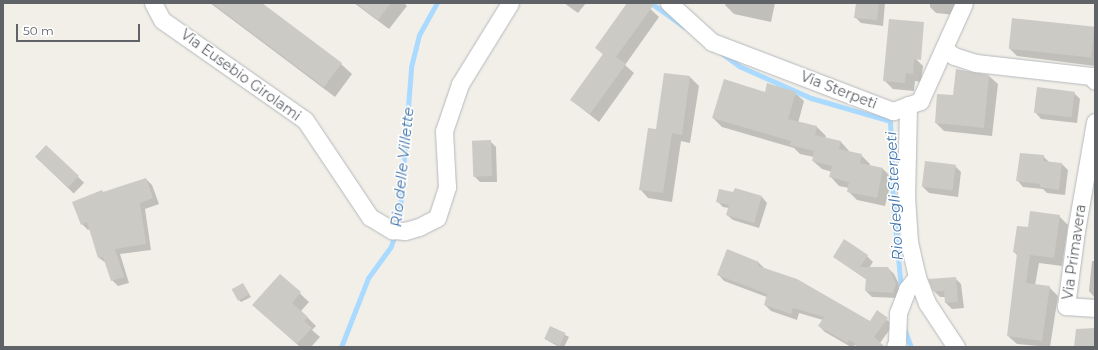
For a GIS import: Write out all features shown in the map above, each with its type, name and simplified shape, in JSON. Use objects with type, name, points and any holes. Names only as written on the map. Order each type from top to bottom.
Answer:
[{"type":"street","name":"Via Eusebio Girolami","points":[[153,3],[162,20],[304,120],[370,217],[399,230],[419,227],[437,218],[446,187],[444,131],[460,84],[510,3]]},
{"type":"street","name":"Via Sterpeti","points":[[669,3],[712,42],[893,111],[920,101],[964,3]]},
{"type":"street","points":[[944,49],[954,56],[976,63],[1088,78],[1095,66]]},
{"type":"street","points":[[908,105],[906,197],[909,242],[917,277],[927,304],[956,347]]},
{"type":"street","name":"Via Primavera","points":[[1095,122],[1076,231],[1066,306],[1095,308]]},
{"type":"street","points":[[895,347],[897,342],[900,307],[907,289],[917,277]]},
{"type":"building","points":[[212,3],[262,3],[342,63],[324,87]]},
{"type":"building","points":[[356,3],[391,3],[378,20]]},
{"type":"building","points":[[627,3],[655,3],[616,57],[626,64],[590,114],[570,100],[603,54],[595,48]]},
{"type":"building","points":[[856,3],[879,3],[877,20],[854,18]]},
{"type":"building","points":[[1012,18],[1095,27],[1091,58],[1009,49]]},
{"type":"building","points":[[889,19],[924,22],[921,60],[914,59],[913,74],[906,73],[905,83],[883,81]]},
{"type":"building","points":[[956,69],[989,75],[984,128],[935,123],[937,94],[953,95]]},
{"type":"building","points":[[664,73],[690,76],[682,135],[672,133],[663,193],[639,190],[648,128],[656,129]]},
{"type":"building","points":[[724,79],[765,92],[767,83],[796,92],[788,119],[817,126],[815,135],[841,141],[839,149],[862,154],[860,163],[883,168],[877,198],[847,192],[849,182],[829,177],[832,166],[812,161],[814,151],[790,145],[791,141],[712,118]]},
{"type":"building","points":[[1037,87],[1075,92],[1072,117],[1034,113]]},
{"type":"building","points":[[491,140],[492,176],[473,177],[472,141]]},
{"type":"building","points":[[46,145],[79,176],[68,187],[35,157]]},
{"type":"building","points":[[1020,153],[1044,155],[1043,161],[1062,163],[1059,190],[1040,187],[1040,184],[1016,181]]},
{"type":"building","points":[[925,161],[956,165],[953,191],[922,187]]},
{"type":"building","points":[[146,178],[153,198],[140,203],[146,244],[115,249],[124,277],[111,281],[103,257],[98,258],[87,222],[81,225],[72,202],[102,190],[103,192]]},
{"type":"building","points":[[735,188],[762,196],[754,223],[726,215],[729,205],[716,202],[719,189],[733,192]]},
{"type":"building","points":[[1030,211],[1060,215],[1054,258],[1030,255],[1026,283],[1050,286],[1042,341],[1007,336],[1017,253],[1013,252],[1017,226],[1028,227]]},
{"type":"building","points":[[844,239],[868,255],[860,267],[888,267],[896,283],[893,293],[865,291],[866,279],[833,257]]},
{"type":"building","points":[[727,249],[759,262],[758,266],[797,279],[870,321],[877,310],[888,318],[874,337],[885,347],[860,347],[849,340],[848,343],[818,326],[824,317],[793,308],[791,314],[764,305],[767,294],[717,275]]},
{"type":"building","points":[[280,274],[301,292],[292,303],[308,317],[304,321],[312,328],[297,344],[252,305]]},
{"type":"building","points":[[956,277],[958,302],[945,303],[944,291],[933,291],[928,279]]},
{"type":"building","points":[[243,283],[249,294],[238,301],[232,289]]},
{"type":"building","points":[[550,326],[566,333],[560,346],[544,339]]},
{"type":"building","points":[[1095,328],[1095,347],[1074,347],[1076,329]]},
{"type":"waterway","name":"Rio delle Villette","points":[[341,347],[368,278],[391,246],[399,221],[411,67],[419,35],[437,3]]},
{"type":"waterway","name":"Rio degli Sterpeti","points":[[651,3],[684,27]]},
{"type":"waterway","name":"Rio degli Sterpeti","points":[[720,52],[739,66],[811,98],[890,121],[893,203],[901,290]]},
{"type":"waterway","name":"Rio degli Sterpeti","points":[[904,328],[911,347]]}]
